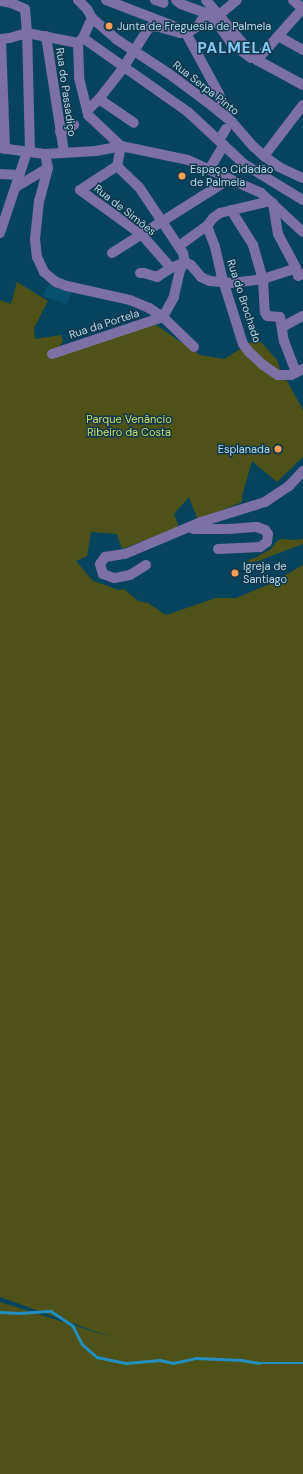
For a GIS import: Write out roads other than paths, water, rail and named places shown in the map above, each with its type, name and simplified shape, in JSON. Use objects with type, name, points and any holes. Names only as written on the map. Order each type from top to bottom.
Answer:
[{"type":"street","name":"Rua Serpa Pinto","points":[[78,0],[88,9],[92,18],[134,52],[168,73],[264,156],[279,167],[303,178]]},
{"type":"street","points":[[106,0],[126,4],[186,33],[220,94],[229,126],[210,168]]},
{"type":"street","points":[[176,0],[181,4],[206,13],[215,20],[237,49],[303,85]]},
{"type":"street","points":[[206,0],[257,60]]},
{"type":"street","points":[[219,15],[237,0]]},
{"type":"street","points":[[257,60],[303,8],[293,0]]},
{"type":"street","points":[[0,1],[12,3],[25,9],[27,33],[28,152],[0,233]]},
{"type":"street","points":[[87,111],[99,99],[123,68],[151,27],[159,27],[186,33],[195,28],[206,13]]},
{"type":"street","points":[[92,18],[80,41],[79,78],[88,115],[121,146]]},
{"type":"street","points":[[303,200],[244,164],[188,112],[80,41],[27,33],[1,39],[2,149],[45,154],[96,151],[121,146],[188,160],[210,168],[227,178],[261,193],[303,232]]},
{"type":"street","name":"Rua do Passadiço","points":[[46,36],[64,152]]},
{"type":"street","points":[[278,36],[303,50]]},
{"type":"street","points":[[99,99],[134,123]]},
{"type":"street","points":[[264,156],[303,106]]},
{"type":"street","points":[[60,132],[74,125]]},
{"type":"street","points":[[121,146],[117,166],[139,186],[183,253],[185,262],[180,270],[174,297],[163,317]]},
{"type":"street","points":[[45,154],[48,168],[39,200],[35,239],[37,257],[44,272],[56,282],[67,286],[130,300],[149,308],[163,317],[194,347]]},
{"type":"street","name":"Rua de Simões","points":[[117,166],[80,190],[142,235],[171,268]]},
{"type":"street","points":[[16,187],[48,168]]},
{"type":"street","points":[[0,174],[19,175]]},
{"type":"street","points":[[112,253],[142,235],[162,220],[220,185],[227,178]]},
{"type":"street","points":[[178,246],[207,226],[213,218],[231,210],[271,202]]},
{"type":"street","points":[[140,273],[157,277],[171,268],[185,262],[191,265],[201,277],[210,281],[232,283],[299,273],[278,234],[271,202]]},
{"type":"street","points":[[231,210],[253,244],[263,278],[265,312],[267,316],[280,316],[282,327],[300,371]]},
{"type":"street","name":"Rua do Brochado","points":[[207,226],[215,247],[223,282],[243,344],[248,352],[263,365],[278,374],[285,376],[300,371]]},
{"type":"street","points":[[282,327],[303,316]]},
{"type":"street","name":"Rua da Portela","points":[[52,354],[163,317]]},
{"type":"street","points":[[146,565],[130,575],[114,578],[103,574],[100,564],[105,557],[125,554],[201,522],[265,502],[289,486],[303,471]]},
{"type":"street","points":[[183,530],[257,527],[265,530],[268,534],[267,542],[260,547],[218,549]]},
{"type":"waterway","points":[[0,1312],[19,1313],[51,1311],[73,1326],[82,1344],[97,1357],[126,1363],[160,1360],[173,1363],[196,1358],[242,1360],[259,1363],[303,1363]]},
{"type":"place","name":"Junta de Freguesia de Palmela","points":[[109,26]]},
{"type":"place","name":"Espaço Cidadão de Palmela","points":[[182,176]]},
{"type":"place","name":"Esplanada","points":[[278,449]]},
{"type":"place","name":"Igreja de Santiago","points":[[235,573]]},
{"type":"district","name":"PALMELA","points":[[235,49]]},
{"type":"park label","name":"Parque Venâncio Ribeiro da Costa","points":[[129,426]]}]
